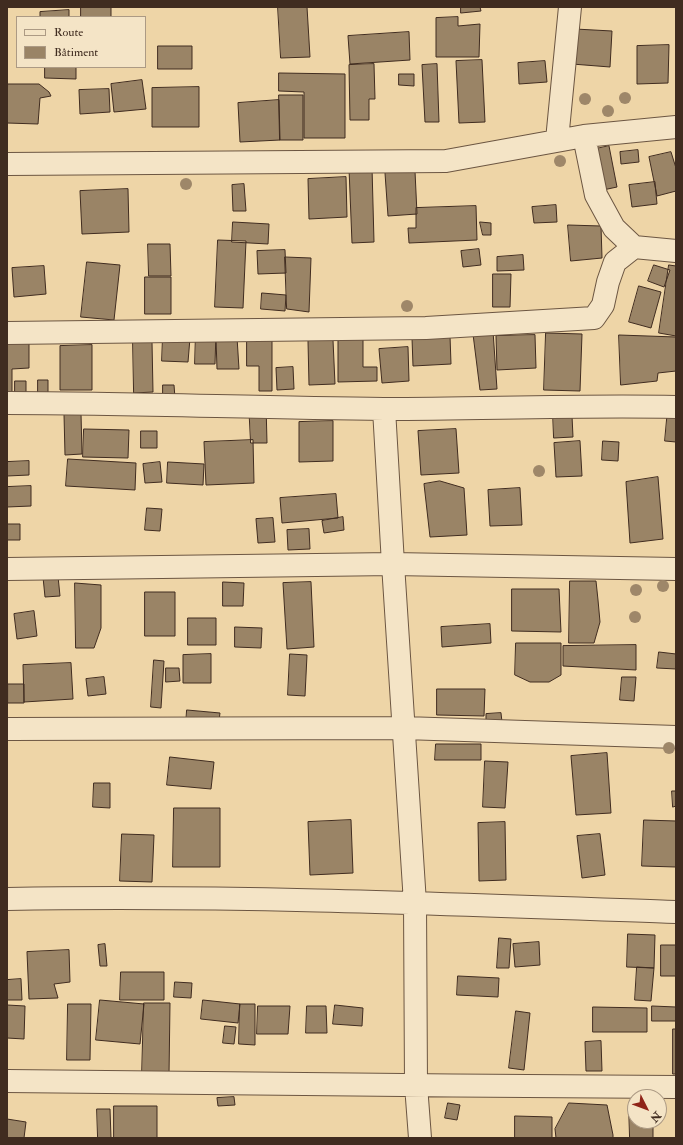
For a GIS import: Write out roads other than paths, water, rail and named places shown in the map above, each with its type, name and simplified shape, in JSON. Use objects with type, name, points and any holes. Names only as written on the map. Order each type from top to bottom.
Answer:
[{"type":"street","points":[[557,140],[570,7]]},
{"type":"street","points":[[7,164],[446,161],[584,136],[676,127]]},
{"type":"street","points":[[584,136],[596,195],[614,228],[634,247],[676,251]]},
{"type":"street","points":[[7,333],[426,328],[594,318],[603,305],[608,282],[616,262],[634,247]]},
{"type":"street","points":[[7,403],[384,409],[676,406]]},
{"type":"street","points":[[384,409],[415,903],[416,1084],[420,1138]]},
{"type":"street","points":[[7,569],[393,564],[676,569]]},
{"type":"street","points":[[7,729],[404,728],[676,737]]},
{"type":"street","points":[[7,899],[104,898],[415,903],[676,912]]},
{"type":"street","points":[[7,1081],[162,1084],[416,1084],[676,1087]]}]
